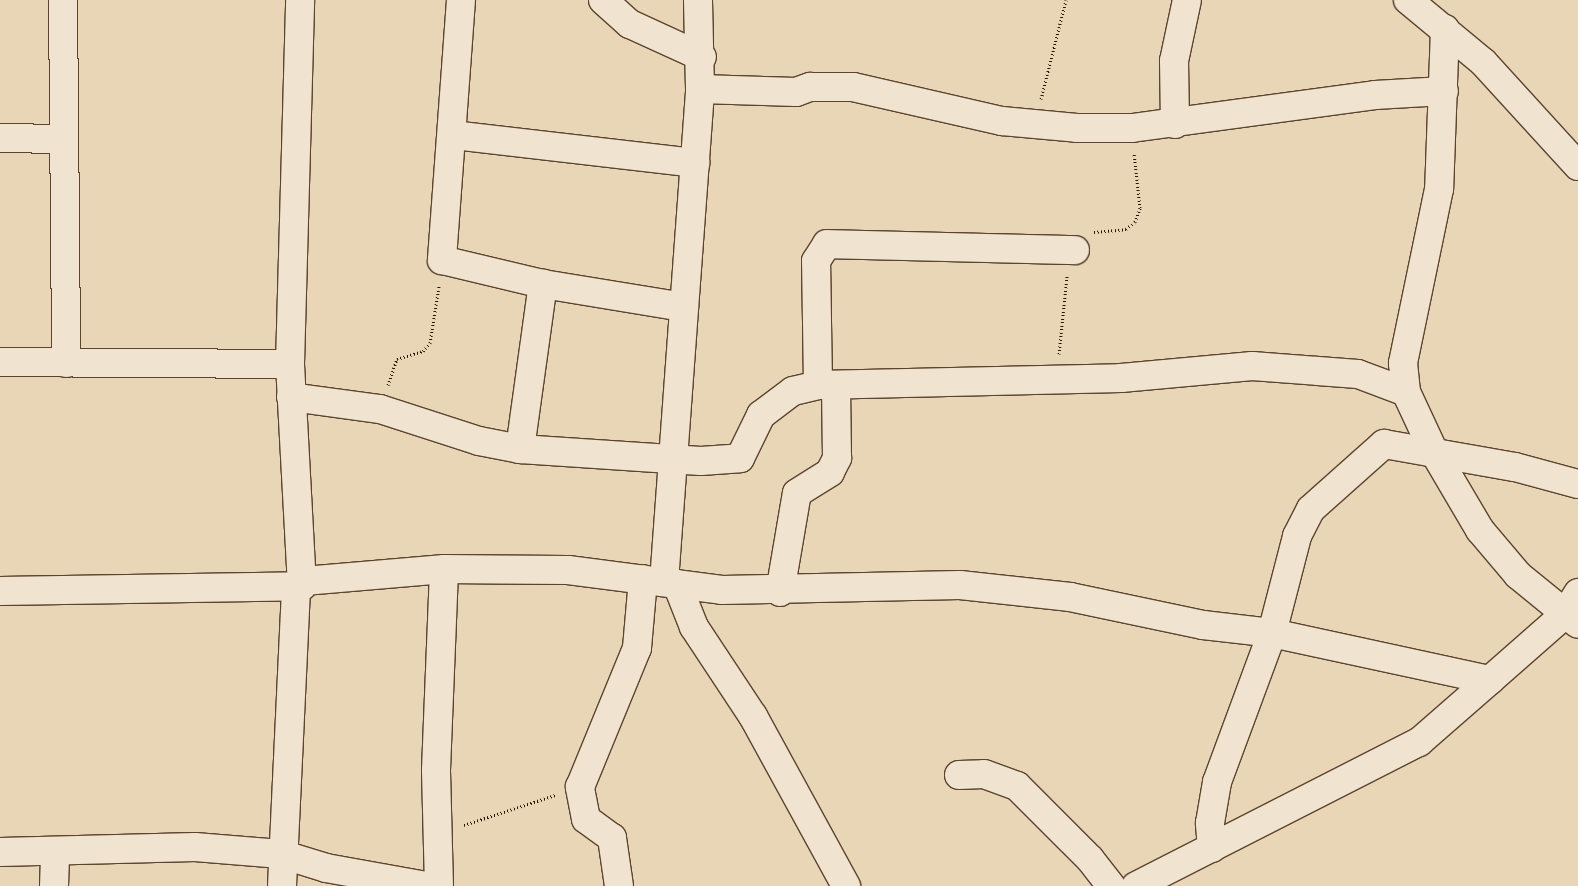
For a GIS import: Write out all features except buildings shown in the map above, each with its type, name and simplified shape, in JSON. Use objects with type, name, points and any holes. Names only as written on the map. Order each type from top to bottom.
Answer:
[{"type":"street","points":[[63,0],[66,363]]},
{"type":"street","points":[[282,886],[281,854],[300,585],[290,364],[300,0]]},
{"type":"street","points":[[461,0],[453,135],[442,260],[543,284],[684,306]]},
{"type":"street","points":[[603,0],[630,24],[702,57]]},
{"type":"street","points":[[619,886],[612,838],[586,819],[580,787],[637,648],[661,582],[673,458],[700,89],[702,57],[698,0]]},
{"type":"street","points":[[1175,124],[1174,61],[1187,0]]},
{"type":"street","points":[[1408,0],[1437,15],[1540,120],[1578,166]]},
{"type":"street","points":[[1136,886],[1418,742],[1574,610],[1518,575],[1480,530],[1434,452],[1406,392],[1403,364],[1439,189],[1444,91],[1437,15]]},
{"type":"street","points":[[700,89],[796,92],[810,87],[853,87],[1034,126],[1132,128],[1175,124],[1375,95],[1444,91]]},
{"type":"street","points":[[453,135],[694,163]]},
{"type":"street","points":[[0,138],[64,139]]},
{"type":"street","points":[[780,592],[798,492],[830,472],[837,458],[827,386],[816,261],[827,244],[1075,250]]},
{"type":"street","points":[[520,449],[543,284]]},
{"type":"street","points":[[0,362],[290,364]]},
{"type":"street","points":[[291,397],[380,409],[479,441],[520,449],[673,458],[740,458],[761,415],[793,391],[827,386],[1121,378],[1252,366],[1358,374],[1406,392]]},
{"type":"street","points":[[1212,848],[1211,802],[1272,633],[1297,536],[1311,509],[1380,446],[1434,452],[1578,484]]},
{"type":"street","points":[[439,886],[440,833],[436,770],[444,570]]},
{"type":"street","points":[[0,591],[300,585],[444,570],[568,570],[661,582],[780,592],[960,585],[1070,598],[1202,625],[1272,633],[1490,680]]},
{"type":"street","points":[[661,582],[694,627],[752,716],[846,886]]},
{"type":"street","points":[[959,775],[984,774],[1017,786],[1090,859],[1111,886]]},
{"type":"street","points":[[0,852],[55,853],[195,847],[281,854],[326,868],[426,886]]},
{"type":"street","points":[[54,886],[55,853]]},
{"type":"path","points":[[1034,126],[1066,0]]},
{"type":"path","points":[[380,409],[397,359],[422,351],[430,342],[442,260]]},
{"type":"path","points":[[440,833],[580,787]]}]
